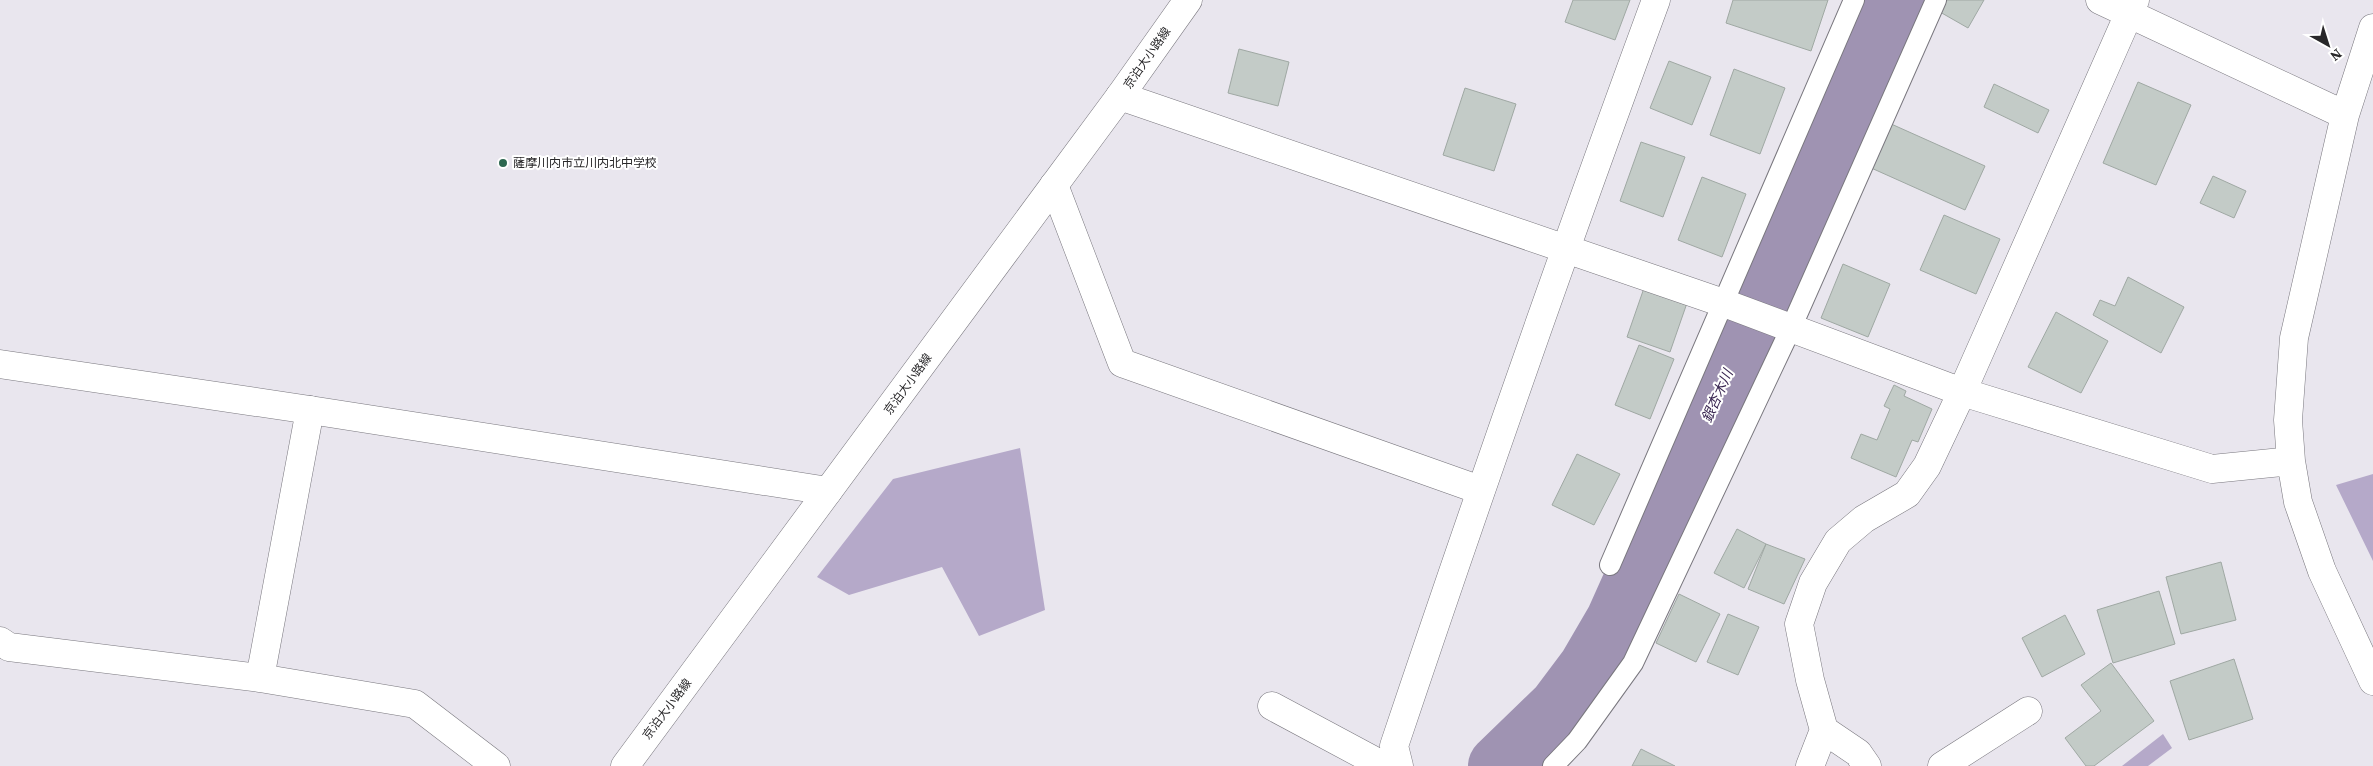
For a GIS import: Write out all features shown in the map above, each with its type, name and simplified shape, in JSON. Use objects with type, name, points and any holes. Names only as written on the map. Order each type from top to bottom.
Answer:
[{"type":"street","name":"京泊大小路線","points":[[625,766],[1120,96],[1188,0]]},
{"type":"street","points":[[1399,766],[1394,746],[1480,490],[1565,248],[1656,0]]},
{"type":"street","points":[[2100,0],[2132,7],[2345,115]]},
{"type":"street","points":[[1810,766],[1824,730],[1810,680],[1799,624],[1813,583],[1838,541],[1864,519],[1907,494],[1927,466],[1962,392],[2132,7]]},
{"type":"street","points":[[2373,28],[2345,115],[2294,338],[2288,420],[2291,461],[2298,502],[2322,571],[2373,680]]},
{"type":"street","points":[[1120,96],[1727,304],[1962,392],[2212,469],[2291,461]]},
{"type":"street","points":[[1054,185],[1122,363],[1480,490]]},
{"type":"street","points":[[0,364],[310,410],[828,492]]},
{"type":"street","points":[[260,678],[310,410]]},
{"type":"street","points":[[3,651],[260,678],[415,704],[496,766]]},
{"type":"street","points":[[1272,706],[1384,766]]},
{"type":"street","points":[[1942,766],[2028,711]]},
{"type":"street","points":[[1824,730],[1858,753],[1867,766]]},
{"type":"lane","points":[[1610,564],[1727,304],[1854,0]]},
{"type":"lane","points":[[1553,766],[1577,741],[1633,663],[1936,0]]},
{"type":"shaded area","points":[[1020,448],[1045,610],[979,636],[942,567],[849,595],[817,577],[893,479]]},
{"type":"shaded area","points":[[2373,474],[2373,561],[2336,485]]},
{"type":"shaded area","points":[[2163,734],[2172,748],[2148,766],[2122,766]]},
{"type":"building","points":[[1573,0],[1630,0],[1615,40],[1565,22]]},
{"type":"building","points":[[1733,0],[1828,0],[1811,51],[1726,23]]},
{"type":"building","points":[[1947,0],[1984,0],[1968,28],[1940,12]]},
{"type":"building","points":[[1239,49],[1289,62],[1278,106],[1228,93]]},
{"type":"building","points":[[1669,61],[1711,77],[1692,125],[1650,108]]},
{"type":"building","points":[[1734,69],[1785,88],[1760,154],[1710,135]]},
{"type":"building","points":[[2138,82],[2191,105],[2156,185],[2103,163]]},
{"type":"building","points":[[1994,84],[2049,110],[2038,133],[1984,107]]},
{"type":"building","points":[[1465,88],[1516,104],[1494,171],[1443,155]]},
{"type":"building","points":[[1889,123],[1985,166],[1965,210],[1869,167]]},
{"type":"building","points":[[1641,142],[1685,157],[1663,217],[1620,201]]},
{"type":"building","points":[[2213,176],[2246,191],[2234,218],[2200,203]]},
{"type":"building","points":[[1702,177],[1746,194],[1722,257],[1678,240]]},
{"type":"building","points":[[1944,215],[2000,239],[1976,294],[1920,270]]},
{"type":"building","points":[[1843,264],[1890,284],[1868,337],[1821,318]]},
{"type":"building","points":[[2128,277],[2184,307],[2161,353],[2093,315],[2100,300],[2115,306]]},
{"type":"building","points":[[1644,288],[1687,303],[1670,352],[1627,337]]},
{"type":"building","points":[[2056,312],[2108,341],[2081,393],[2028,367]]},
{"type":"building","points":[[1639,345],[1674,359],[1650,419],[1615,405]]},
{"type":"building","points":[[1894,385],[1906,391],[1904,396],[1932,409],[1918,442],[1912,440],[1896,477],[1851,458],[1861,434],[1877,440],[1890,409],[1884,406]]},
{"type":"building","points":[[1577,454],[1620,474],[1594,525],[1552,505]]},
{"type":"building","points":[[1737,529],[1766,544],[1744,588],[1714,573]]},
{"type":"building","points":[[1766,544],[1805,559],[1784,604],[1748,589]]},
{"type":"building","points":[[2221,562],[2236,620],[2181,634],[2166,577]]},
{"type":"building","points":[[2159,591],[2175,644],[2113,663],[2097,610]]},
{"type":"building","points":[[1679,594],[1720,614],[1696,662],[1656,643]]},
{"type":"building","points":[[1728,614],[1759,627],[1738,675],[1707,662]]},
{"type":"building","points":[[2065,615],[2085,654],[2042,677],[2022,638]]},
{"type":"building","points":[[2234,659],[2253,719],[2189,740],[2170,681]]},
{"type":"building","points":[[2111,663],[2154,721],[2094,766],[2086,766],[2065,738],[2101,711],[2081,685]]},
{"type":"building","points":[[1641,749],[1675,766],[1632,766]]},
{"type":"waterway","name":"銀杏木川","points":[[1499,766],[1559,708],[1589,668],[1617,620],[1894,0]]},
{"type":"place","name":"薩摩川内市立川内北中学校","points":[[503,163]]}]
